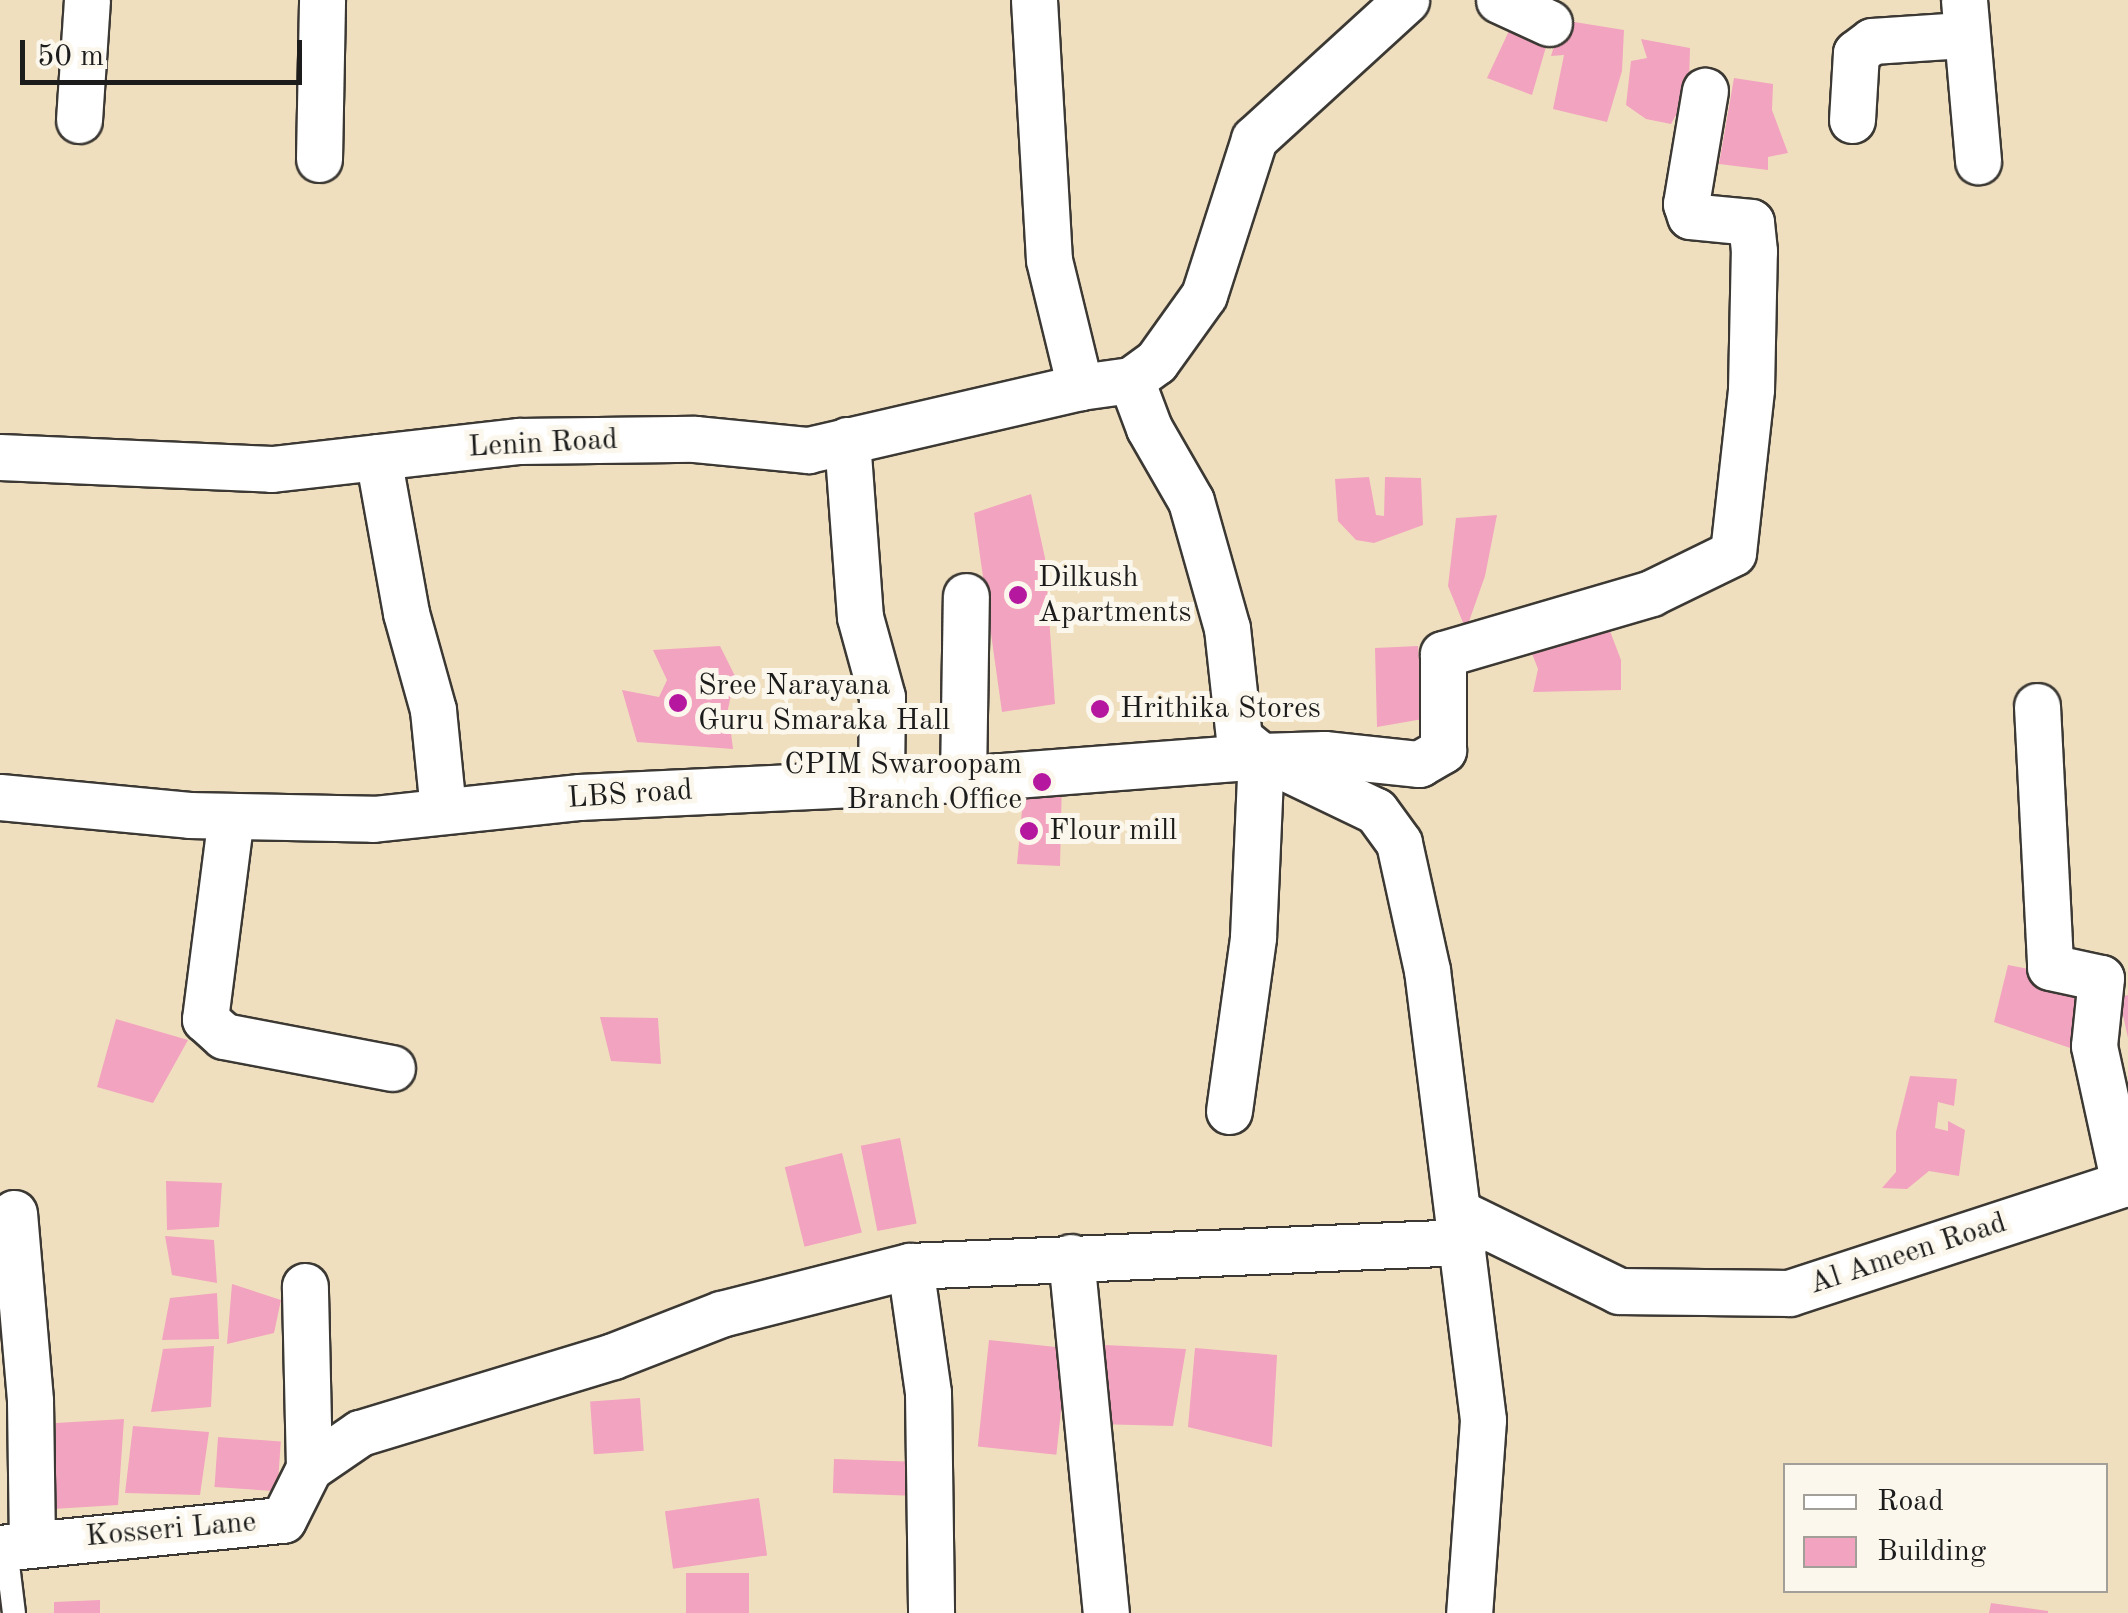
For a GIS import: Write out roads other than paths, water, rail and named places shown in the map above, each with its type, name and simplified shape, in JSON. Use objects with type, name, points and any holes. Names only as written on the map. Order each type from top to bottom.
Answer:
[{"type":"street","points":[[79,120],[86,0]]},
{"type":"street","points":[[319,159],[322,0]]},
{"type":"street","points":[[1034,0],[1049,260],[1080,387]]},
{"type":"street","points":[[1406,0],[1254,139],[1204,295],[1156,362],[1131,380],[1148,428],[1191,501],[1226,628],[1239,738],[1261,756],[1376,811],[1399,843],[1427,970],[1483,1420],[1469,1613]]},
{"type":"street","points":[[1498,0],[1549,22]]},
{"type":"street","points":[[1852,120],[1856,53],[1872,41],[1963,18],[1978,161]]},
{"type":"street","name":"LBS road","points":[[0,797],[231,816],[374,819],[443,811],[881,781],[964,779],[1261,756],[1324,754],[1419,764],[1443,750],[1443,654],[1651,593],[1733,554],[1751,389],[1754,251],[1750,222],[1690,216],[1686,204],[1705,92]]},
{"type":"street","name":"Lenin Road","points":[[0,457],[272,468],[520,441],[696,439],[808,450],[1080,387],[1131,380]]},
{"type":"street","points":[[847,440],[860,617],[882,697],[881,781]]},
{"type":"street","points":[[378,457],[406,613],[433,710],[443,811]]},
{"type":"street","points":[[964,779],[966,596]]},
{"type":"street","points":[[2036,706],[2050,967],[2101,978],[2094,1046],[2126,1183]]},
{"type":"street","points":[[1229,1111],[1252,937],[1261,756]]},
{"type":"street","points":[[231,816],[205,1019],[224,1036],[392,1068]]},
{"type":"street","name":"Al Ameen Road","points":[[1462,1228],[1619,1290],[1788,1294],[2126,1183]]},
{"type":"street","points":[[13,1546],[30,1400],[14,1213]]},
{"type":"street","points":[[310,1468],[360,1432],[613,1356],[721,1314],[910,1266],[1462,1228]]},
{"type":"street","points":[[1071,1257],[1106,1613]]},
{"type":"street","points":[[910,1266],[928,1393],[931,1613]]},
{"type":"street","points":[[304,1286],[310,1468]]},
{"type":"street","name":"Kosseri Lane","points":[[13,1546],[282,1520],[310,1468]]},
{"type":"lane","points":[[13,1546],[14,1613]]},
{"type":"place","name":"Dilkush Apartments","points":[[1018,595]]},
{"type":"place","name":"Sree Narayana Guru Smaraka Hall","points":[[678,703]]},
{"type":"place","name":"Hrithika Stores","points":[[1100,709]]},
{"type":"place","name":"CPIM Swaroopam Branch Office","points":[[1042,782]]},
{"type":"place","name":"Flour mill","points":[[1029,831]]}]
